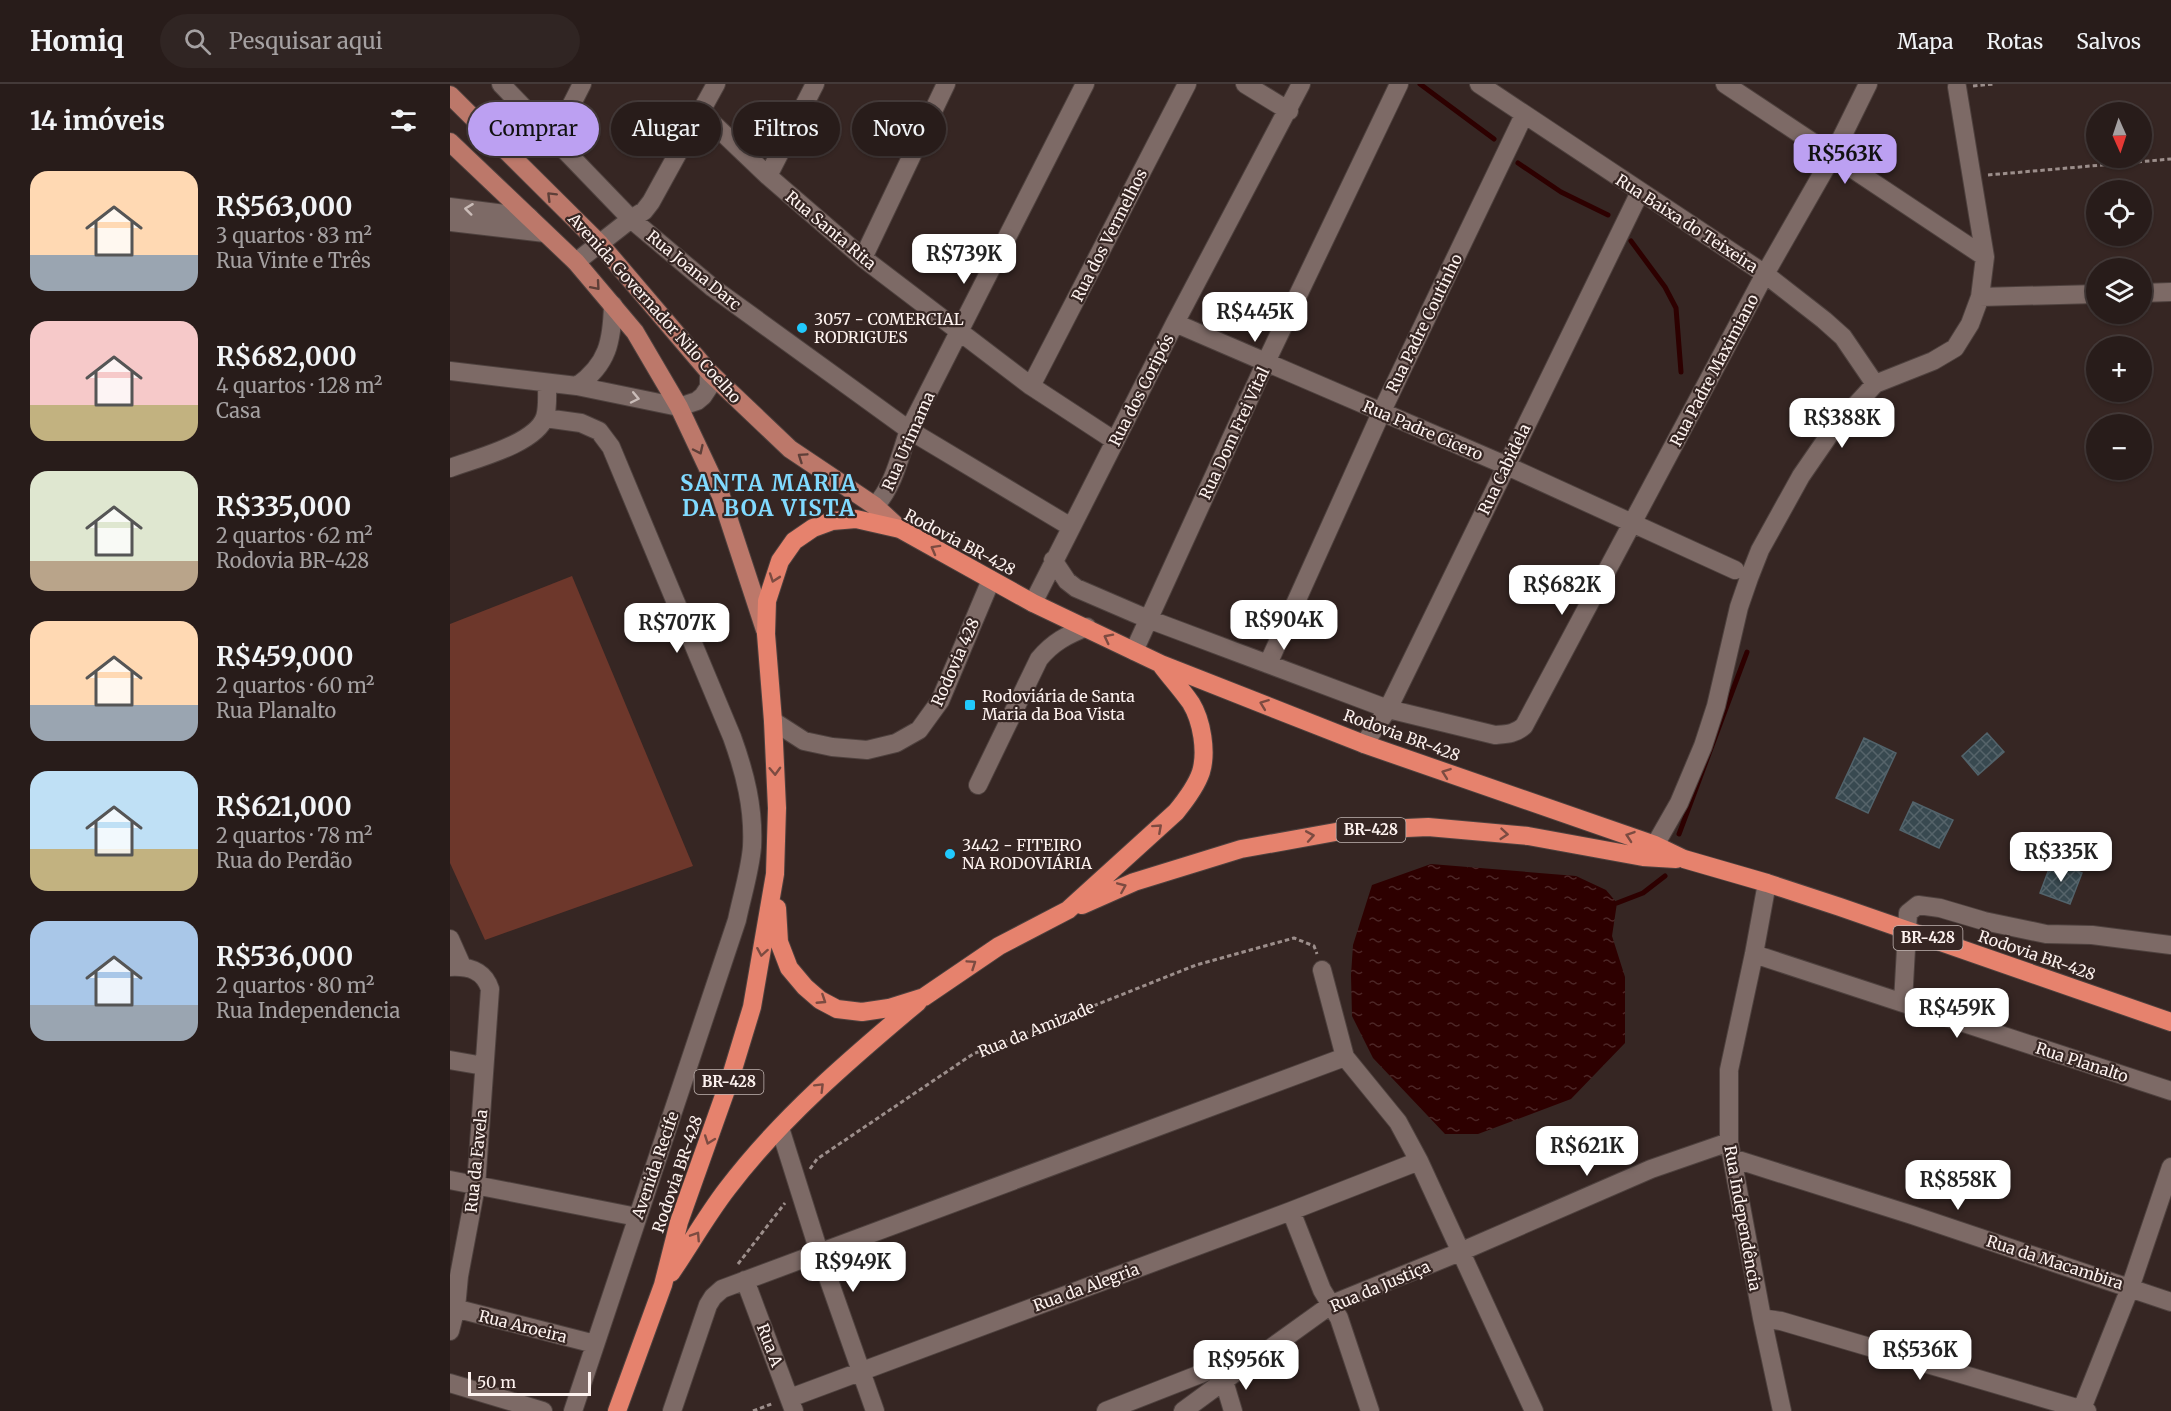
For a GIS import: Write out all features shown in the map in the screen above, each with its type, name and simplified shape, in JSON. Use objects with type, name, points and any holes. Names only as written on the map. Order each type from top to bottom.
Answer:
[{"type":"highway","name":"Rodovia BR-428","points":[[617,1411],[663,1285],[679,1222],[731,1076],[752,1007],[775,874],[777,808],[766,634],[767,601],[780,561],[794,541],[813,528],[832,521],[856,519],[900,529],[1033,603],[1161,664],[1364,744],[1655,845],[1684,859],[1767,883],[2171,1022]]},
{"type":"highway","points":[[1068,910],[1176,812],[1189,796],[1201,772],[1204,748],[1200,726],[1192,705],[1161,664]]},
{"type":"highway","name":"Rodovia BR-428","points":[[1068,910],[1134,882],[1241,849],[1341,831],[1428,827],[1528,836],[1643,857],[1684,859]]},
{"type":"highway","points":[[775,874],[779,942],[789,968],[804,987],[820,1000],[837,1009],[862,1012],[889,1008],[924,997]]},
{"type":"highway","name":"BR-428","points":[[924,997],[999,946],[1068,910]]},
{"type":"highway","name":"Rodovia BR-428","points":[[663,1285],[727,1189],[780,1128],[844,1064],[924,997]]},
{"type":"main road","name":"Avenida Governador Nilo Coelho","points":[[450,95],[600,244],[710,372],[790,449],[875,506],[900,529]]},
{"type":"main road","name":"Avenida Governador Nilo Coelho","points":[[450,142],[576,262],[635,332],[657,366],[721,496],[766,634]]},
{"type":"street","name":"Rua Joana Darc","points":[[501,84],[518,102]]},
{"type":"street","points":[[573,102],[582,84]]},
{"type":"street","points":[[708,102],[717,84]]},
{"type":"street","points":[[768,176],[815,84]]},
{"type":"street","points":[[863,258],[946,84]]},
{"type":"street","name":"Rua Urimama","points":[[875,506],[883,498],[909,430],[961,332],[1085,84]]},
{"type":"street","name":"Rua dos Vermelhos","points":[[1031,386],[1188,84]]},
{"type":"street","points":[[1245,84],[1288,111]]},
{"type":"street","name":"Rua dos Coripós","points":[[1033,603],[1175,323],[1301,84]]},
{"type":"street","name":"Rua Dom Frei Vital","points":[[1134,651],[1266,362],[1399,84]]},
{"type":"street","points":[[1725,84],[1985,257]]},
{"type":"street","name":"Rua Padre Maximiano","points":[[1388,709],[1495,735],[1511,734],[1524,726],[1765,274],[1833,155],[1868,84]]},
{"type":"street","name":"Rua Baixa do Teixeira","points":[[1488,87],[1524,115],[1765,274],[1824,320],[1843,338],[1875,384]]},
{"type":"street","points":[[1655,845],[1679,803],[1703,746],[1716,706],[1740,607],[1760,550],[1801,476],[1832,431],[1875,384],[1933,361],[1955,348],[1970,324],[1980,297],[1985,257],[1957,87]]},
{"type":"street","name":"Rua Padre Coutinho","points":[[1268,664],[1381,413],[1524,115]]},
{"type":"street","name":"Rua Santa Rita","points":[[721,131],[768,176],[863,258],[1031,386],[1115,441]]},
{"type":"street","name":"Rua Joana Darc","points":[[570,156],[631,219],[713,288],[909,430],[1071,527]]},
{"type":"street","points":[[576,262],[644,211],[677,156]]},
{"type":"street","name":"Rua Cabidela","points":[[1364,744],[1388,709],[1640,192]]},
{"type":"street","points":[[450,207],[529,217]]},
{"type":"street","points":[[450,222],[546,233]]},
{"type":"street","points":[[2152,293],[2171,292]]},
{"type":"street","points":[[1980,297],[2086,294]]},
{"type":"street","points":[[578,386],[598,367],[607,351],[612,330],[613,305]]},
{"type":"street","name":"Rua Padre Cicero","points":[[1175,323],[1505,465],[1735,570]]},
{"type":"street","points":[[450,371],[578,386],[679,407],[697,401],[703,396],[709,387],[710,372]]},
{"type":"street","points":[[450,468],[518,443],[534,432],[545,418],[547,384]]},
{"type":"street","name":"Avenida Recife","points":[[545,418],[581,423],[599,431],[611,447],[743,766],[751,805],[752,848],[737,920],[573,1411]]},
{"type":"street","points":[[1053,560],[1067,581],[1090,596],[1148,620],[1388,709]]},
{"type":"street","name":"Rodovia 428","points":[[773,721],[804,741],[832,747],[867,750],[896,743],[919,730],[940,701],[991,580]]},
{"type":"street","points":[[978,785],[1039,658],[1050,646],[1087,627]]},
{"type":"street","name":"Rua Independência","points":[[1767,883],[1729,1070],[1730,1150],[1761,1318],[1782,1411]]},
{"type":"street","points":[[1903,1002],[1908,913],[1918,905],[2046,934],[2092,935],[2171,945]]},
{"type":"street","points":[[450,939],[456,967]]},
{"type":"street","name":"Rua Planalto","points":[[1754,954],[2171,1091]]},
{"type":"street","name":"Rua da Favela","points":[[450,1331],[476,1186],[490,989],[483,974],[456,967]]},
{"type":"street","points":[[1322,970],[1346,1057],[1398,1122],[1419,1161],[1534,1411]]},
{"type":"street","points":[[672,1411],[708,1305],[713,1297],[740,1274],[819,1252],[1346,1057]]},
{"type":"street","points":[[450,1060],[484,1066]]},
{"type":"street","points":[[780,1128],[819,1252],[875,1411]]},
{"type":"street","name":"Rua da Justiça","points":[[1106,1411],[1208,1371],[1257,1358],[1332,1304],[1460,1252],[1651,1169],[1730,1150]]},
{"type":"street","name":"Rua da Macambira","points":[[1730,1150],[2171,1302]]},
{"type":"street","name":"Rua da Alegria","points":[[792,1404],[861,1370],[1291,1211],[1419,1161]]},
{"type":"street","points":[[1761,1318],[1781,1321],[2084,1411],[2130,1288],[2171,1167]]},
{"type":"street","points":[[450,1180],[637,1217]]},
{"type":"street","points":[[1291,1211],[1322,1290],[1339,1317],[1370,1411]]},
{"type":"street","name":"Rua A","points":[[740,1274],[792,1404]]},
{"type":"street","name":"Rua Aroeira","points":[[453,1308],[595,1344]]},
{"type":"street","points":[[1183,1411],[1257,1358]]},
{"type":"street","points":[[1224,1381],[1233,1411]]},
{"type":"street","points":[[450,1383],[543,1411]]},
{"type":"path","points":[[1972,176],[2171,159]]},
{"type":"path","name":"Rua da Amizade","points":[[740,1274],[817,1159],[973,1054],[1196,965],[1294,938],[1314,946],[1322,970]]},
{"type":"path","points":[[753,1411],[792,1404]]},
{"type":"shaded area","points":[[572,576],[693,866],[485,940],[450,863],[450,624]]},
{"type":"water","points":[[1431,864],[1576,876],[1606,890],[1617,903],[1612,936],[1625,977],[1625,1043],[1571,1099],[1478,1134],[1445,1134],[1373,1058],[1352,1016],[1353,945],[1372,885]]},
{"type":"building","points":[[1987,733],[2004,752],[1978,775],[1962,756]]},
{"type":"building","points":[[1864,738],[1896,753],[1868,813],[1836,798]]},
{"type":"building","points":[[1913,802],[1953,820],[1939,848],[1900,830]]},
{"type":"building","points":[[2052,861],[2082,873],[2070,904],[2040,893]]},
{"type":"waterway","points":[[1420,84],[1494,139]]},
{"type":"waterway","points":[[1518,163],[1561,192],[1608,215]]},
{"type":"waterway","points":[[1631,241],[1665,287],[1676,308],[1681,372]]},
{"type":"waterway","points":[[1679,834],[1747,652]]},
{"type":"waterway","points":[[1617,903],[1643,893],[1665,876]]},
{"type":"place","name":"3057 - COMERCIAL RODRIGUES","points":[[802,328]]},
{"type":"place","name":"Rodoviária de Santa Maria da Boa Vista","points":[[970,705]]},
{"type":"place","name":"3442 - FITEIRO NA RODOVIÁRIA","points":[[950,854]]},
{"type":"district","name":"SANTA MARIA DA BOA VISTA","points":[[769,496]]}]
